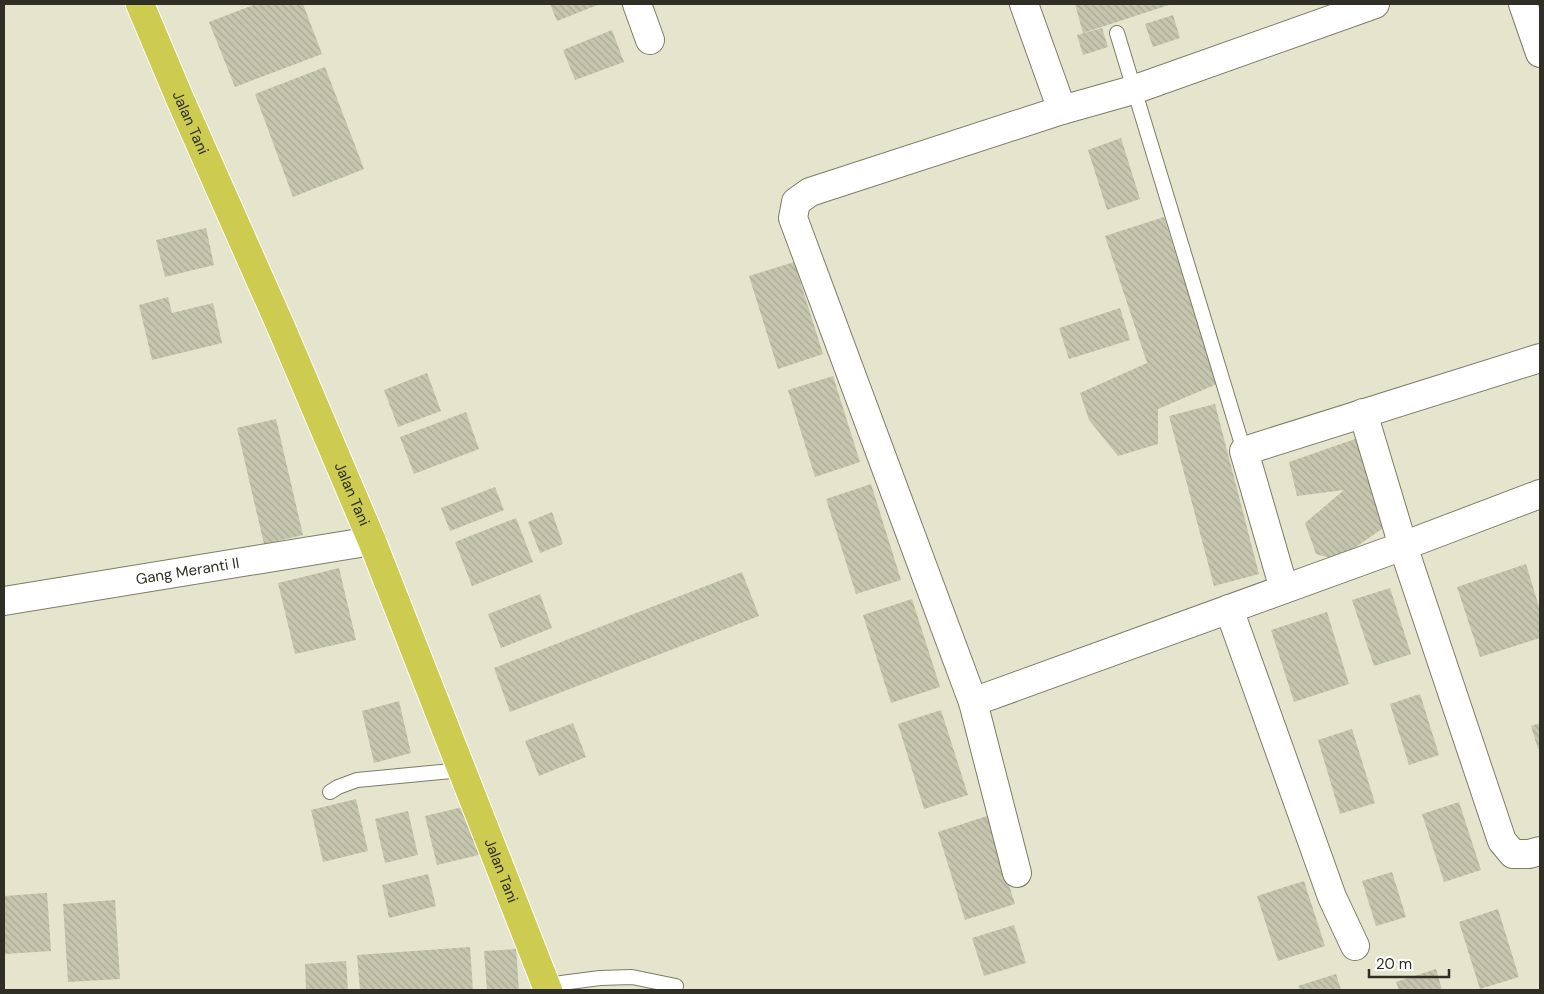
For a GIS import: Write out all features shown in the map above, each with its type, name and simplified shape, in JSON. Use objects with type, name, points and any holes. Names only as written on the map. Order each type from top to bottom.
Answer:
[{"type":"highway","name":"Jalan Tani","points":[[140,4],[372,541],[547,988]]},
{"type":"street","points":[[637,4],[650,40]]},
{"type":"street","points":[[1024,4],[1062,110]]},
{"type":"street","points":[[1017,874],[974,702],[793,218],[796,202],[810,192],[1062,110],[1134,90],[1375,4]]},
{"type":"street","points":[[1523,4],[1539,48]]},
{"type":"street","points":[[1284,589],[1244,451],[1540,358]]},
{"type":"street","points":[[1363,413],[1403,546],[1502,841],[1513,854],[1530,854],[1540,851]]},
{"type":"street","points":[[974,702],[1403,546],[1540,494]]},
{"type":"street","name":"Gang Meranti II","points":[[4,601],[372,541]]},
{"type":"street","points":[[1229,609],[1332,897],[1355,946]]},
{"type":"lane","points":[[1117,33],[1244,451]]},
{"type":"lane","points":[[330,792],[357,780],[462,770]]},
{"type":"lane","points":[[547,988],[600,978],[632,977],[676,986]]},
{"type":"building","points":[[256,4],[303,4],[322,54],[235,87],[209,22]]},
{"type":"building","points":[[550,4],[600,4],[557,21]]},
{"type":"building","points":[[1075,4],[1172,4],[1083,33]]},
{"type":"building","points":[[1173,15],[1180,38],[1153,47],[1145,24]]},
{"type":"building","points":[[1102,28],[1108,47],[1083,55],[1077,35]]},
{"type":"building","points":[[612,30],[624,62],[575,80],[563,50]]},
{"type":"building","points":[[325,67],[364,169],[293,197],[255,94]]},
{"type":"building","points":[[1121,138],[1140,199],[1107,210],[1088,150]]},
{"type":"building","points":[[1164,217],[1217,384],[1158,409],[1158,444],[1118,456],[1089,420],[1080,393],[1147,363],[1105,236]]},
{"type":"building","points":[[206,228],[214,265],[165,277],[156,240]]},
{"type":"building","points":[[794,262],[823,354],[778,369],[749,276]]},
{"type":"building","points":[[168,297],[172,313],[213,303],[222,343],[152,360],[139,305]]},
{"type":"building","points":[[1120,308],[1130,340],[1069,359],[1059,328]]},
{"type":"building","points":[[427,373],[441,411],[398,427],[384,390]]},
{"type":"building","points":[[833,376],[860,462],[815,477],[788,390]]},
{"type":"building","points":[[1215,404],[1259,574],[1214,586],[1169,416]]},
{"type":"building","points":[[466,412],[479,449],[414,474],[400,437]]},
{"type":"building","points":[[276,419],[303,535],[264,544],[237,428]]},
{"type":"building","points":[[1358,438],[1389,524],[1337,560],[1316,554],[1305,523],[1344,490],[1297,496],[1289,462]]},
{"type":"building","points":[[871,484],[901,580],[856,594],[826,499]]},
{"type":"building","points":[[495,487],[504,510],[450,531],[441,508]]},
{"type":"building","points":[[552,512],[563,544],[540,553],[528,522]]},
{"type":"building","points":[[516,518],[533,562],[472,586],[455,542]]},
{"type":"building","points":[[1526,564],[1540,610],[1540,638],[1480,657],[1457,587]]},
{"type":"building","points":[[339,568],[356,640],[295,654],[278,583]]},
{"type":"building","points":[[742,572],[759,616],[510,712],[494,668]]},
{"type":"building","points":[[1390,588],[1411,654],[1374,666],[1352,600]]},
{"type":"building","points":[[540,594],[552,628],[501,648],[488,614]]},
{"type":"building","points":[[912,599],[940,687],[891,703],[863,615]]},
{"type":"building","points":[[1327,612],[1349,684],[1294,702],[1271,630]]},
{"type":"building","points":[[1420,694],[1439,755],[1409,765],[1390,704]]},
{"type":"building","points":[[399,701],[411,753],[374,763],[362,711]]},
{"type":"building","points":[[941,710],[968,795],[924,809],[898,724]]},
{"type":"building","points":[[573,723],[586,757],[539,776],[525,741]]},
{"type":"building","points":[[1540,723],[1540,748],[1538,749],[1531,726]]},
{"type":"building","points":[[1352,729],[1375,803],[1340,814],[1318,740]]},
{"type":"building","points":[[356,799],[368,851],[323,862],[311,810]]},
{"type":"building","points":[[1459,802],[1481,870],[1444,882],[1422,814]]},
{"type":"building","points":[[467,806],[479,855],[437,865],[425,816]]},
{"type":"building","points":[[408,811],[418,855],[385,863],[375,819]]},
{"type":"building","points":[[987,816],[1015,904],[965,920],[938,832]]},
{"type":"building","points":[[1392,872],[1406,917],[1376,926],[1362,881]]},
{"type":"building","points":[[428,874],[436,906],[389,918],[382,885]]},
{"type":"building","points":[[1304,881],[1325,946],[1278,961],[1257,896]]},
{"type":"building","points":[[47,893],[51,951],[5,954],[4,896]]},
{"type":"building","points":[[115,900],[120,979],[68,982],[63,904]]},
{"type":"building","points":[[1498,909],[1519,977],[1480,989],[1459,922]]},
{"type":"building","points":[[1014,925],[1026,963],[984,976],[972,938]]},
{"type":"building","points":[[470,947],[473,990],[360,990],[357,955]]},
{"type":"building","points":[[516,949],[519,990],[487,990],[484,951]]},
{"type":"building","points":[[346,961],[348,990],[306,990],[305,964]]},
{"type":"building","points":[[1436,969],[1442,990],[1399,990],[1396,982]]},
{"type":"building","points":[[1336,974],[1341,990],[1300,990],[1298,986]]}]
